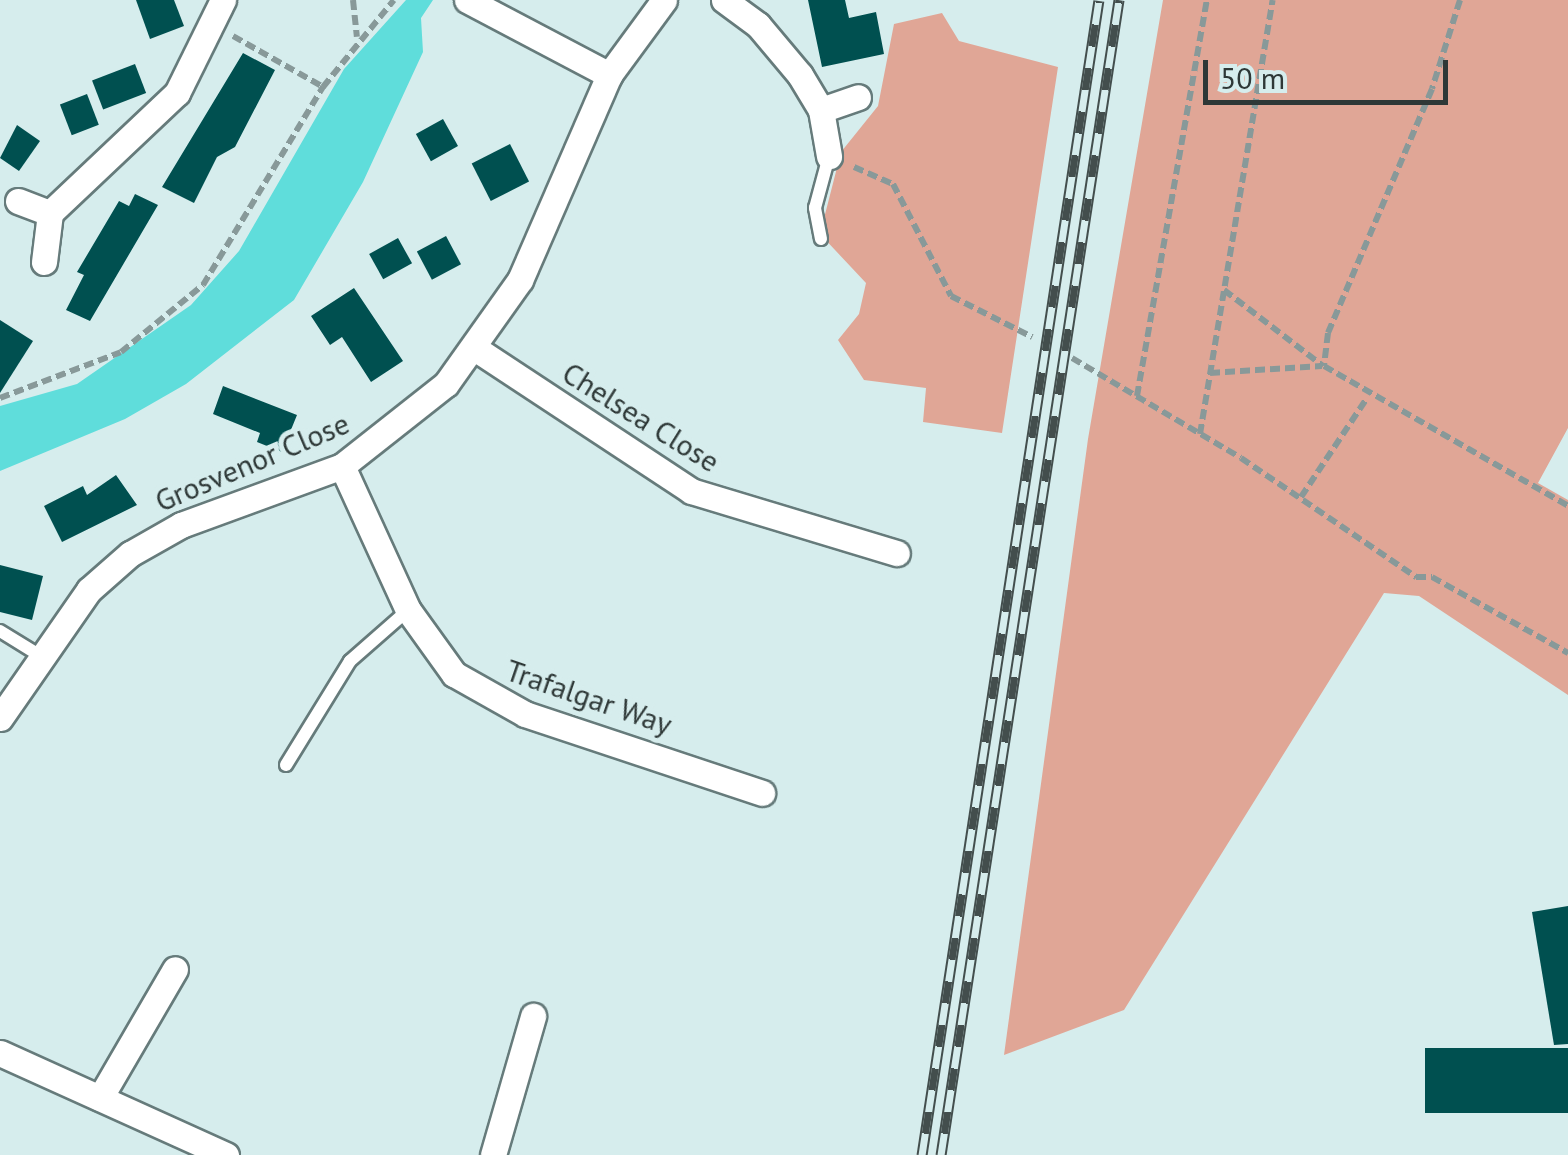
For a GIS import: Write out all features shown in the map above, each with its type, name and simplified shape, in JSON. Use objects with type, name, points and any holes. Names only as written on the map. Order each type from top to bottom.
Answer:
[{"type":"street","points":[[44,262],[50,213],[178,93],[214,26],[223,0]]},
{"type":"street","points":[[467,0],[610,76]]},
{"type":"street","name":"Grosvenor Close","points":[[0,718],[39,655],[89,590],[141,546],[342,466],[413,416],[476,349],[542,237],[610,76],[664,0]]},
{"type":"street","points":[[724,0],[758,25],[821,110],[829,156]]},
{"type":"street","points":[[821,110],[858,97]]},
{"type":"street","points":[[18,201],[50,213]]},
{"type":"street","name":"Chelsea Close","points":[[476,349],[691,491],[897,553]]},
{"type":"street","name":"Trafalgar Way","points":[[342,466],[408,610],[454,674],[500,704],[762,793]]},
{"type":"street","points":[[100,1098],[175,969]]},
{"type":"street","points":[[494,1155],[533,1016]]},
{"type":"street","points":[[0,1052],[226,1155]]},
{"type":"lane","points":[[820,239],[815,208],[829,156]]},
{"type":"lane","points":[[286,765],[350,661],[408,610]]},
{"type":"lane","points":[[0,630],[39,655]]},
{"type":"path","points":[[352,0],[357,39]]},
{"type":"path","points":[[0,398],[120,352],[203,286],[323,88],[357,39],[394,0]]},
{"type":"path","points":[[1137,396],[1206,0]]},
{"type":"path","points":[[1200,434],[1273,0]]},
{"type":"path","points":[[1324,366],[1328,333],[1432,89],[1460,0]]},
{"type":"path","points":[[214,26],[323,88]]},
{"type":"path","points":[[829,156],[893,184],[951,296],[1032,337]]},
{"type":"path","points":[[1224,290],[1366,398],[1568,506]]},
{"type":"path","points":[[1072,358],[1301,497],[1416,577],[1432,576],[1568,653]]},
{"type":"path","points":[[1210,373],[1324,366]]},
{"type":"path","points":[[1301,497],[1366,398]]},
{"type":"shaded area","points":[[1163,0],[1568,0],[1568,428],[1538,483],[1568,500],[1568,695],[1419,596],[1384,593],[1124,1010],[1004,1055],[1088,439]]},
{"type":"shaded area","points":[[942,13],[959,41],[1058,67],[1002,433],[923,422],[926,388],[864,380],[838,340],[859,314],[866,283],[820,234],[841,152],[878,106],[894,24]]},
{"type":"water","points":[[406,0],[433,0],[421,18],[423,52],[363,182],[294,300],[186,384],[125,419],[0,471],[0,406],[77,384],[191,305],[239,251],[344,69]]},
{"type":"building","points":[[136,0],[174,0],[184,26],[150,39]]},
{"type":"building","points":[[808,0],[845,0],[849,18],[876,12],[884,54],[822,67]]},
{"type":"building","points":[[243,53],[275,70],[235,147],[217,157],[194,203],[162,187]]},
{"type":"building","points":[[135,64],[146,93],[103,109],[92,80]]},
{"type":"building","points":[[87,94],[99,125],[72,135],[60,104]]},
{"type":"building","points":[[443,119],[458,146],[431,161],[416,134]]},
{"type":"building","points":[[17,125],[40,141],[19,171],[0,158]]},
{"type":"building","points":[[510,144],[529,181],[491,201],[472,164]]},
{"type":"building","points":[[135,194],[158,205],[90,321],[66,310],[84,275],[77,272],[119,201],[129,206]]},
{"type":"building","points":[[446,236],[461,264],[432,280],[417,251]]},
{"type":"building","points":[[398,238],[412,263],[383,279],[369,254]]},
{"type":"building","points":[[354,288],[403,361],[371,382],[342,337],[330,345],[311,316]]},
{"type":"building","points":[[0,320],[33,341],[0,393]]},
{"type":"building","points":[[223,386],[297,415],[282,452],[257,442],[260,433],[213,414]]},
{"type":"building","points":[[116,475],[137,505],[62,542],[44,506],[83,486],[87,495]]},
{"type":"building","points":[[0,565],[43,576],[32,620],[0,612]]},
{"type":"building","points":[[1568,906],[1568,1044],[1554,1045],[1532,912]]},
{"type":"building","points":[[1425,1048],[1568,1048],[1568,1113],[1425,1113]]},
{"type":"railway","points":[[922,1155],[1099,0]]},
{"type":"railway","points":[[941,1155],[1119,0]]}]
